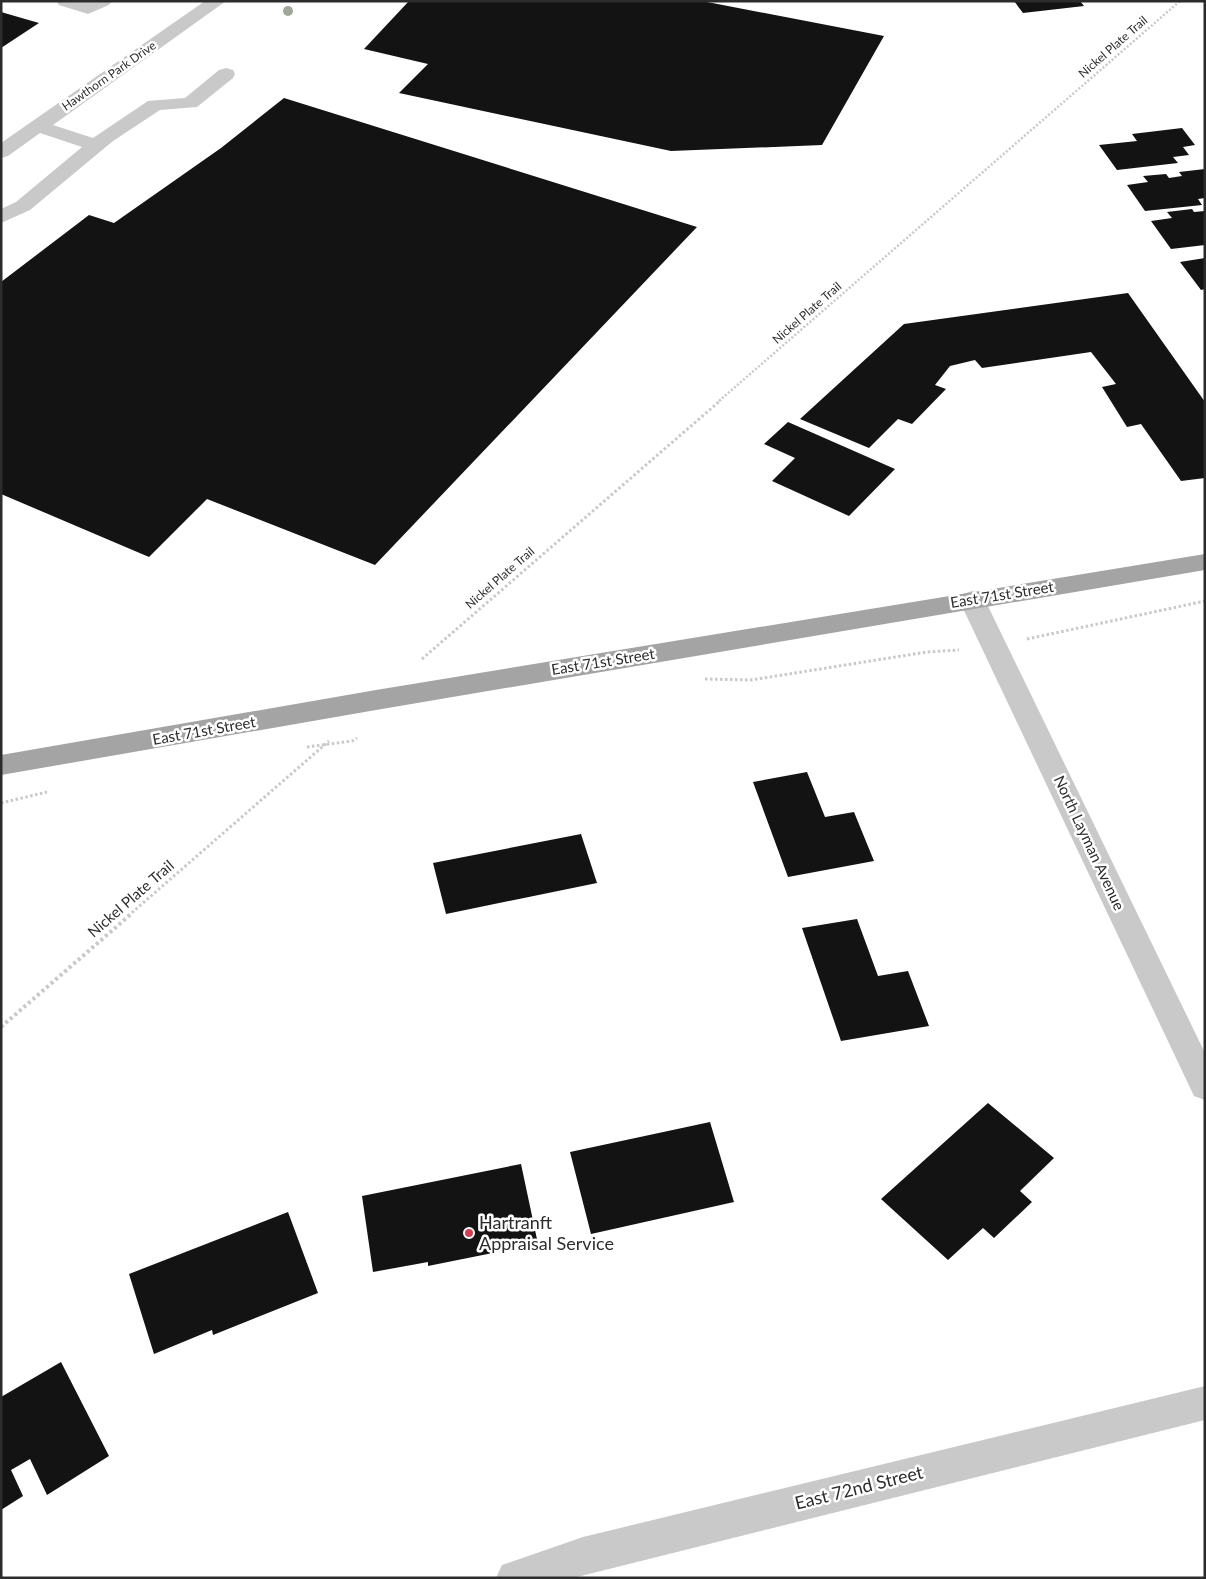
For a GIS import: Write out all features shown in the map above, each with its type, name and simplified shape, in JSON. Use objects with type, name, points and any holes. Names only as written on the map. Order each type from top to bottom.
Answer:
[{"type":"main road","name":"East 71st Street","points":[[1,765],[376,700],[1205,562]]},
{"type":"street","points":[[65,1],[88,9],[103,1]]},
{"type":"street","name":"Hawthorn Park Drive","points":[[1,152],[214,2]]},
{"type":"street","points":[[1,217],[23,206],[96,146],[155,105],[190,103],[226,74]]},
{"type":"street","points":[[38,126],[96,146]]},
{"type":"street","name":"North Layman Avenue","points":[[972,600],[1205,1086]]},
{"type":"street","name":"East 72nd Street","points":[[515,1578],[583,1556],[1205,1403]]},
{"type":"path","name":"Nickel Plate Trail","points":[[446,638],[1180,1]]},
{"type":"path","name":"Nickel Plate Trail","points":[[1,1027],[275,788]]},
{"type":"building","points":[[409,1],[702,1],[884,36],[822,145],[671,151],[399,93],[428,64],[364,49]]},
{"type":"building","points":[[1014,1],[1080,1],[1084,6],[1023,13]]},
{"type":"building","points":[[1,12],[39,23],[1,48]]},
{"type":"building","points":[[284,98],[697,227],[375,565],[207,499],[149,557],[1,494],[1,282],[89,215],[114,223],[221,148]]},
{"type":"building","points":[[1182,128],[1195,145],[1183,147],[1189,155],[1173,157],[1178,163],[1117,170],[1099,145],[1137,141],[1132,134]]},
{"type":"building","points":[[1205,169],[1205,198],[1198,199],[1202,205],[1145,211],[1127,185],[1148,182],[1143,176],[1166,174],[1169,178],[1182,176],[1179,172]]},
{"type":"building","points":[[1192,209],[1194,212],[1205,211],[1205,245],[1171,249],[1151,221],[1172,218],[1167,212]]},
{"type":"building","points":[[1205,258],[1205,289],[1201,290],[1180,262]]},
{"type":"building","points":[[1128,293],[1205,402],[1205,478],[1181,481],[1141,424],[1127,427],[1102,387],[1116,384],[1091,352],[982,368],[975,360],[950,366],[935,385],[946,389],[912,424],[898,419],[869,448],[800,419],[904,324]]},
{"type":"building","points":[[788,422],[895,469],[849,516],[772,481],[795,458],[764,444]]},
{"type":"building","points":[[807,772],[825,817],[854,812],[874,861],[788,877],[753,782]]},
{"type":"building","points":[[581,834],[597,883],[446,914],[433,863]]},
{"type":"building","points":[[857,919],[878,976],[908,971],[929,1026],[841,1041],[802,928]]},
{"type":"building","points":[[988,1103],[1054,1158],[1020,1191],[1032,1202],[994,1238],[983,1228],[948,1260],[881,1199]]},
{"type":"building","points":[[710,1122],[734,1202],[591,1234],[570,1152]]},
{"type":"building","points":[[521,1164],[538,1244],[428,1266],[428,1262],[373,1272],[362,1196]]},
{"type":"building","points":[[288,1212],[318,1293],[213,1335],[212,1330],[154,1354],[129,1274]]},
{"type":"building","points":[[61,1362],[109,1456],[47,1495],[30,1459],[11,1470],[23,1496],[1,1510],[1,1397]]},
{"type":"place","name":"Hartranft Appraisal Service","points":[[469,1233]]}]
